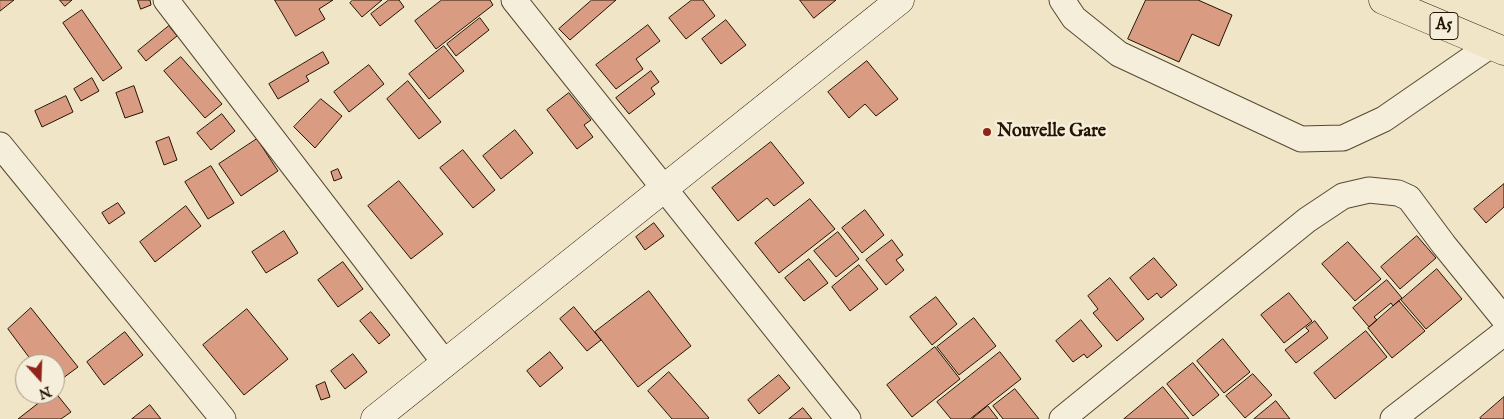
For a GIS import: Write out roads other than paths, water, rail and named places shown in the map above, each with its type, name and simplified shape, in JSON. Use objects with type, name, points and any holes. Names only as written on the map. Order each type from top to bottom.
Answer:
[{"type":"main road","name":"A5","points":[[1383,0],[1497,48]]},
{"type":"street","points":[[166,0],[445,363]]},
{"type":"street","points":[[514,0],[848,419]]},
{"type":"street","points":[[375,419],[900,0]]},
{"type":"street","points":[[1062,0],[1074,18],[1119,54],[1301,139],[1343,138],[1384,119],[1497,48]]},
{"type":"street","points":[[0,145],[223,419]]},
{"type":"street","points":[[1062,419],[1307,220],[1343,196],[1369,190],[1398,193],[1409,198],[1504,319]]},
{"type":"street","points":[[1393,419],[1504,333]]},
{"type":"place","name":"Nouvelle Gare","points":[[987,132]]}]
